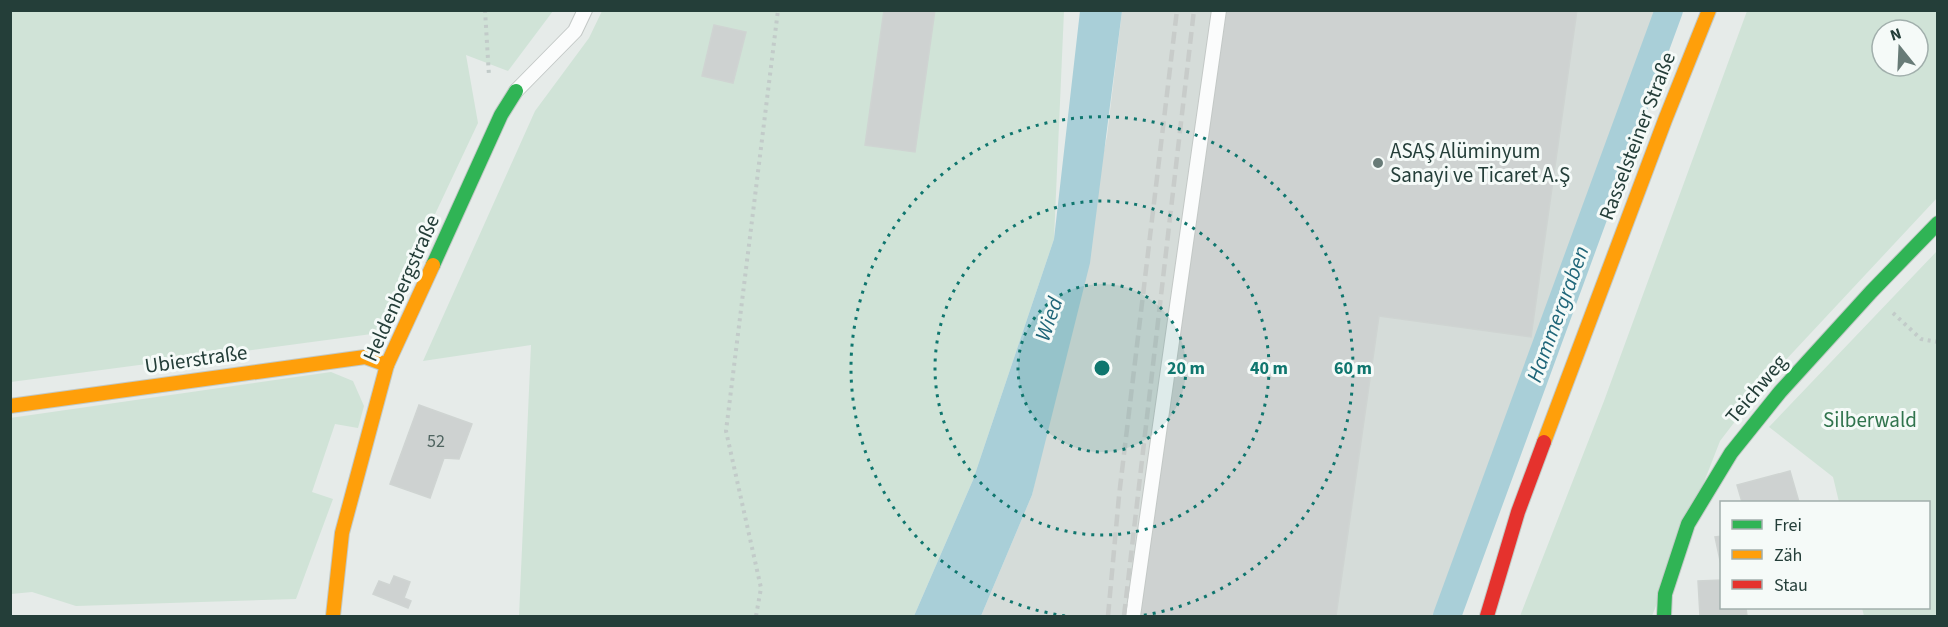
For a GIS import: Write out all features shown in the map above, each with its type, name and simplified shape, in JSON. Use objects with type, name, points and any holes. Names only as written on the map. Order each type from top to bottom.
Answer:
[{"type":"street","name":"Rasselsteiner Straße","points":[[1487,616],[1518,512],[1665,120],[1709,10]]},
{"type":"street","name":"Heldenbergstraße","points":[[333,616],[342,533],[387,364],[501,115],[516,92]]},
{"type":"street","name":"Teichweg","points":[[1664,616],[1665,594],[1688,525],[1731,453],[1780,392],[1871,292],[1938,223]]},
{"type":"street","name":"Ubierstraße","points":[[10,406],[365,357],[387,364]]},
{"type":"lane","name":"Heldenbergstraße","points":[[516,92],[575,31],[585,10]]},
{"type":"lane","points":[[1134,616],[1219,10]]},
{"type":"path","points":[[485,10],[490,96],[501,115]]},
{"type":"path","points":[[756,616],[761,588],[726,431],[778,10]]},
{"type":"path","points":[[1871,292],[1921,339],[1938,342]]},
{"type":"shaded area","points":[[1122,11],[1665,11],[1457,616],[981,616],[1032,495],[1107,136]]},
{"type":"green space","points":[[10,11],[553,11],[508,71],[466,55],[478,123],[379,333],[11,382]]},
{"type":"green space","points":[[602,11],[1064,11],[1054,239],[973,480],[914,616],[519,616],[531,345],[423,361],[535,111],[589,38]]},
{"type":"green space","points":[[1747,11],[1937,11],[1937,198],[1766,381],[1720,441],[1652,616],[1520,616],[1604,401]]},
{"type":"green space","name":"Silberwald","points":[[1937,251],[1937,616],[1864,616],[1862,609],[1930,609],[1930,501],[1839,501],[1833,477],[1769,427]]},
{"type":"green space","points":[[331,372],[353,381],[364,406],[358,428],[335,424],[312,492],[333,499],[296,599],[76,606],[32,592],[11,594],[10,418]]},
{"type":"water","name":"Wied","points":[[1080,11],[1122,11],[1090,263],[1032,495],[981,616],[914,616],[973,480],[1054,239]]},
{"type":"building","points":[[884,10],[935,10],[915,152],[865,145]]},
{"type":"building","name":"ASAŞ Alüminyum Sanayi ve Ticaret A.Ş","points":[[1222,10],[1577,10],[1531,337],[1379,316],[1336,616],[1136,616]]},
{"type":"building","points":[[714,25],[746,32],[733,83],[702,76]]},
{"type":"building","points":[[419,405],[472,424],[459,459],[444,458],[430,498],[390,484]]},
{"type":"building","points":[[1790,471],[1799,501],[1742,501],[1737,485]]},
{"type":"building","points":[[1720,536],[1720,560],[1715,537]]},
{"type":"building","points":[[394,576],[410,582],[404,598],[411,601],[408,608],[373,594],[379,581],[390,585]]},
{"type":"building","points":[[1720,580],[1720,609],[1746,609],[1747,616],[1700,616],[1698,581]]},
{"type":"waterway","name":"Hammergraben","points":[[1447,616],[1669,10]]},
{"type":"railway","points":[[1108,616],[1119,496],[1177,10]]},
{"type":"railway","points":[[1124,616],[1194,10]]},
{"type":"traffic: fast","points":[[433,265],[501,115],[516,91]]},
{"type":"traffic: fast","points":[[1664,616],[1665,594],[1688,524],[1731,453],[1780,392],[1871,292],[1938,223]]},
{"type":"traffic: slow","points":[[1544,442],[1665,120],[1709,10]]},
{"type":"traffic: slow","points":[[333,616],[342,533],[387,365],[433,265]]},
{"type":"traffic: slow","points":[[10,406],[365,357],[387,365]]},
{"type":"traffic: jam","points":[[1487,616],[1518,512],[1544,442]]},
{"type":"place","name":"ASAŞ Alüminyum Sanayi ve Ticaret A.Ş","points":[[1378,163]]}]
